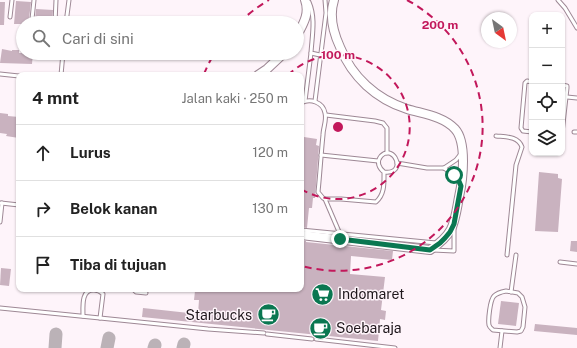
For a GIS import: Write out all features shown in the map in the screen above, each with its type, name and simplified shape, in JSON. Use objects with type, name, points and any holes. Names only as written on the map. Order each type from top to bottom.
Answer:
[{"type":"street","points":[[304,22],[308,8],[305,0]]},
{"type":"street","points":[[304,235],[430,250],[440,243],[450,232],[454,224],[461,186],[463,170],[462,143],[455,129],[450,124],[441,120],[406,109],[390,102],[375,93],[362,82],[342,54],[336,38],[331,12],[334,0]]},
{"type":"street","points":[[262,72],[277,60]]},
{"type":"lane","points":[[10,17],[12,0]]},
{"type":"lane","points":[[32,16],[34,0]]},
{"type":"lane","points":[[55,16],[56,0]]},
{"type":"lane","points":[[67,16],[69,0]]},
{"type":"lane","points":[[308,0],[312,11],[313,25],[305,101],[311,100],[320,104],[326,115],[323,131],[318,192],[322,198],[325,199],[340,234]]},
{"type":"lane","points":[[315,101],[326,13],[326,0]]},
{"type":"lane","points":[[558,0],[565,8],[577,28]]},
{"type":"lane","points":[[310,53],[320,55]]},
{"type":"lane","points":[[61,72],[63,60]]},
{"type":"lane","points":[[0,74],[16,76]]},
{"type":"lane","points":[[529,81],[525,83],[521,128],[523,131],[529,132]]},
{"type":"lane","points":[[564,120],[567,97],[567,86],[565,86]]},
{"type":"lane","points":[[567,97],[577,98]]},
{"type":"lane","points":[[326,115],[383,122],[387,128],[387,153]]},
{"type":"lane","points":[[496,136],[514,138],[519,141],[522,147],[516,165],[507,255]]},
{"type":"lane","points":[[397,163],[428,168],[444,168],[456,160],[462,152]]},
{"type":"lane","points":[[387,153],[392,154],[396,158],[397,163],[396,168],[389,173],[380,170],[378,166],[380,157],[387,153]]},
{"type":"lane","points":[[321,155],[378,161]]},
{"type":"lane","points":[[444,168],[458,179],[461,186]]},
{"type":"lane","points":[[325,199],[376,202],[383,191],[384,172]]},
{"type":"lane","points":[[0,222],[1,203],[16,205]]},
{"type":"lane","points":[[430,250],[454,251],[454,224]]},
{"type":"lane","points":[[304,230],[440,243]]},
{"type":"lane","points":[[511,292],[516,255]]},
{"type":"lane","points":[[560,262],[577,264]]},
{"type":"lane","points":[[506,291],[518,293],[522,297],[525,307],[524,327],[521,331],[517,332],[502,331],[493,330],[489,324],[492,299],[499,293],[506,291]]},
{"type":"lane","points":[[83,316],[86,292]]},
{"type":"lane","points":[[100,318],[101,292]]},
{"type":"lane","points":[[136,292],[146,293]]},
{"type":"lane","points":[[0,308],[395,348]]},
{"type":"lane","points":[[500,348],[502,331]]},
{"type":"building","points":[[16,1],[31,2],[29,16],[16,16],[16,24],[14,24]]},
{"type":"building","points":[[0,2],[5,2],[4,25],[0,25]]},
{"type":"building","points":[[36,9],[53,10],[53,16],[35,16]]},
{"type":"building","points":[[2,49],[12,51],[16,50],[16,60],[32,60],[32,64],[0,63]]},
{"type":"building","points":[[0,113],[16,117],[16,138],[6,136],[7,134],[0,133]]},
{"type":"building","points":[[304,137],[317,139],[316,145],[319,146],[315,198],[313,198],[312,208],[309,208],[307,228],[304,228]]},
{"type":"building","points":[[539,172],[558,174],[558,178],[562,179],[558,232],[535,231]]},
{"type":"building","points":[[304,241],[393,251],[392,260],[351,256],[350,274],[385,277],[381,310],[386,311],[385,320],[380,319],[378,341],[142,317],[143,308],[198,314],[199,300],[194,300],[195,292],[304,292]]},
{"type":"building","points":[[571,241],[577,241],[577,252],[570,251]]},
{"type":"building","points":[[1,268],[11,269],[9,286],[0,285]]},
{"type":"building","points":[[501,301],[519,303],[516,326],[498,324]]},
{"type":"building","points":[[535,324],[577,328],[577,335],[534,331]]},
{"type":"taxiway","points":[[55,348],[56,334]]},
{"type":"taxiway","points":[[107,348],[109,338]]},
{"type":"taxiway","points":[[183,348],[184,344]]},
{"type":"place","name":"Indomaret","points":[[322,294]]},
{"type":"place","name":"Starbucks","points":[[268,315]]},
{"type":"place","name":"Soebaraja","points":[[320,328]]},
{"type":"route","points":[[340,239],[430,250],[445,238],[454,224],[461,186],[458,179],[454,175]]}]
